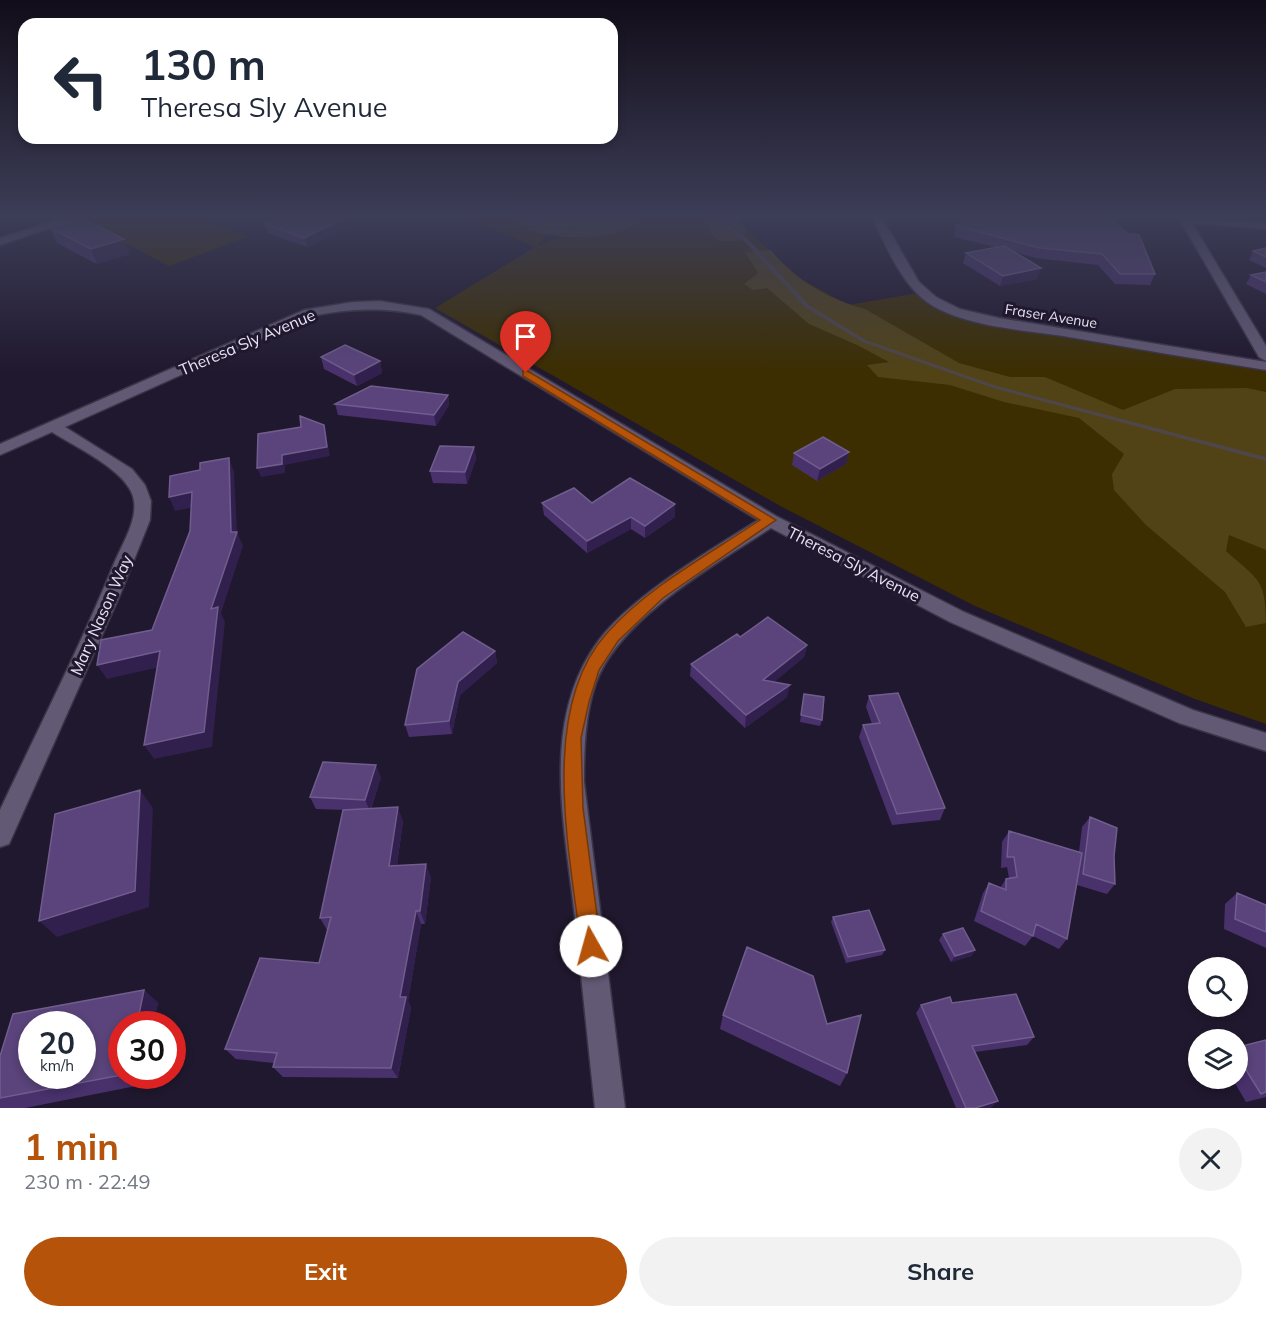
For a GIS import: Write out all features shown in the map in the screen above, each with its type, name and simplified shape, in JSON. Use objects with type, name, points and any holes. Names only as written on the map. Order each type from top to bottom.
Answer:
[{"type":"street","name":"Fraser Avenue","points":[[907,270],[916,286],[932,300],[957,312],[999,322],[1266,366]]},
{"type":"street","points":[[1214,270],[1266,357]]},
{"type":"street","name":"Theresa Sly Avenue","points":[[0,450],[308,313],[335,307],[378,303],[425,312],[770,520],[957,617],[1187,717],[1266,742]]},
{"type":"street","name":"Mary Nason Way","points":[[0,836],[111,595],[141,520],[143,501],[137,485],[126,472],[53,426]]},
{"type":"street","points":[[610,1108],[574,808],[573,738],[581,702],[591,670],[612,637],[658,595],[770,520]]},
{"type":"shaded area","points":[[498,270],[791,270],[801,279],[848,305],[918,293],[954,314],[1266,369],[1266,724],[1195,699],[975,606],[782,507],[435,308]]},
{"type":"shaded area","points":[[756,270],[790,270],[813,287],[839,300],[865,309],[959,363],[1010,377],[1045,377],[1123,410],[1175,389],[1247,388],[1266,392],[1266,550],[1229,535],[1226,551],[1252,574],[1262,588],[1266,623],[1246,627],[1225,592],[1146,525],[1114,490],[1112,474],[1124,454],[1079,418],[1004,402],[950,385],[878,377],[867,365],[889,362],[809,324],[767,288],[753,290],[744,284],[758,273]]},
{"type":"building","points":[[993,270],[1033,270],[1003,276]]},
{"type":"building","points":[[1116,270],[1153,270],[1155,274],[1120,274]]},
{"type":"building","points":[[1266,272],[1266,282],[1251,275]]},
{"type":"building","points":[[345,345],[380,361],[354,375],[321,357]]},
{"type":"building","points":[[371,386],[448,395],[434,415],[335,404]]},
{"type":"building","points":[[300,416],[324,425],[327,447],[282,455],[282,464],[257,468],[258,434],[301,427]]},
{"type":"building","points":[[823,437],[849,452],[820,469],[794,453]]},
{"type":"building","points":[[440,446],[474,447],[465,472],[430,471]]},
{"type":"building","points":[[229,458],[231,532],[237,532],[211,609],[218,607],[204,732],[144,745],[160,651],[97,665],[101,640],[152,630],[190,531],[192,492],[169,497],[170,476],[200,470],[200,463]]},
{"type":"building","points":[[630,478],[675,504],[645,526],[631,517],[587,541],[542,503],[574,488],[592,503]]},
{"type":"building","points":[[768,617],[807,645],[763,680],[790,685],[746,715],[691,664],[737,634],[740,637]]},
{"type":"building","points":[[463,632],[495,651],[458,682],[449,721],[405,725],[417,669]]},
{"type":"building","points":[[898,693],[945,808],[897,814],[863,725],[880,723],[869,696]]},
{"type":"building","points":[[804,694],[824,697],[822,720],[801,715]]},
{"type":"building","points":[[323,762],[376,765],[365,800],[310,797]]},
{"type":"building","points":[[140,790],[135,891],[39,921],[55,814]]},
{"type":"building","points":[[398,807],[389,866],[426,864],[420,911],[416,911],[400,997],[406,997],[391,1068],[273,1067],[277,1053],[225,1049],[260,958],[319,963],[331,917],[320,918],[343,810]]},
{"type":"building","points":[[1090,817],[1117,828],[1114,856],[1115,884],[1083,874]]},
{"type":"building","points":[[1009,831],[1082,853],[1067,939],[1036,924],[1033,936],[981,911],[989,883],[1006,890],[1006,879],[1017,877],[1014,857],[1007,857]]},
{"type":"building","points":[[1237,893],[1266,905],[1266,932],[1235,919]]},
{"type":"building","points":[[869,910],[885,950],[848,957],[833,917]]},
{"type":"building","points":[[963,928],[975,950],[955,956],[943,934]]},
{"type":"building","points":[[747,947],[813,976],[827,1024],[861,1015],[847,1073],[723,1015]]},
{"type":"building","points":[[144,990],[140,1011],[108,1011],[108,1078],[96,1080],[96,1011],[29,1011]]},
{"type":"building","points":[[1016,994],[1034,1037],[972,1046],[998,1101],[975,1108],[966,1108],[921,1005],[950,997],[952,1003]]},
{"type":"building","points":[[18,1013],[18,1089],[48,1089],[0,1098],[0,1056],[13,1014]]},
{"type":"building","points":[[1266,1040],[1266,1092],[1261,1094],[1248,1073],[1248,1044]]},
{"type":"waterway","points":[[773,270],[807,306],[864,341],[995,387],[1266,459]]},
{"type":"route","points":[[526,373],[770,520],[658,595],[612,637],[591,670],[573,738],[574,808],[591,946]]}]
